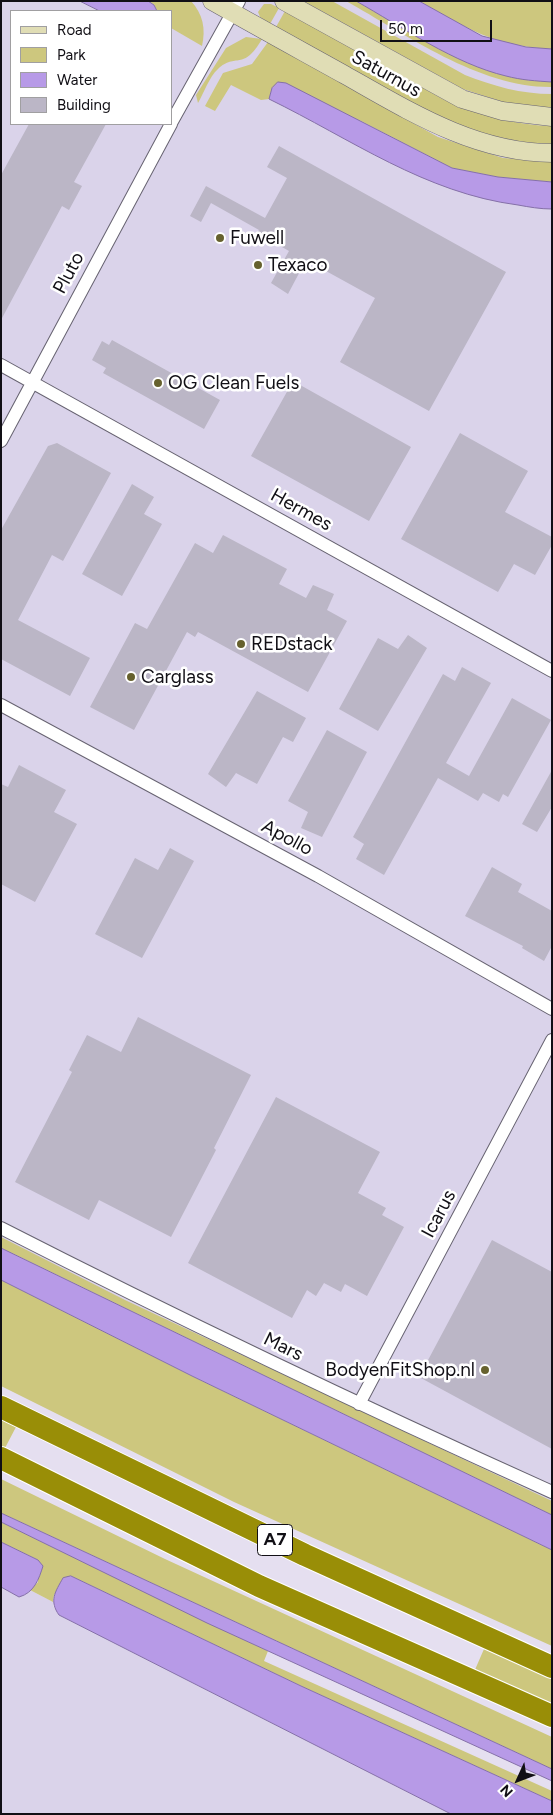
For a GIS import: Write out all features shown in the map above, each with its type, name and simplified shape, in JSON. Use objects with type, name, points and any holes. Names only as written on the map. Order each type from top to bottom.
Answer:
[{"type":"highway","name":"A7","points":[[1,1407],[305,1555],[552,1667]]},
{"type":"highway","name":"A7","points":[[1,1458],[259,1586],[552,1716]]},
{"type":"main road","name":"Saturnus","points":[[212,1],[236,7],[434,124],[487,144],[552,153]]},
{"type":"main road","name":"Saturnus","points":[[284,1],[462,99],[502,112],[552,117]]},
{"type":"street","name":"Pluto","points":[[172,121],[236,7]]},
{"type":"street","name":"Pluto","points":[[1,441],[170,125]]},
{"type":"street","name":"Hermes","points":[[1,366],[552,670]]},
{"type":"street","name":"Apollo","points":[[1,705],[318,876],[552,1010]]},
{"type":"street","name":"Icarus","points":[[360,1404],[552,1040]]},
{"type":"street","name":"Mars","points":[[1,1228],[122,1290],[360,1404],[552,1492]]},
{"type":"shaded area","points":[[1,1],[552,1],[552,1524],[1,1258]]},
{"type":"shaded area","points":[[1,1587],[19,1597],[25,1595],[30,1590],[53,1602],[53,1606],[59,1615],[451,1814],[1,1814]]},
{"type":"green space","points":[[149,1],[191,1],[201,16],[204,34],[202,46],[172,29],[172,10],[156,10]]},
{"type":"green space","points":[[303,1],[332,1],[465,75],[518,91],[552,94],[552,109],[509,104],[463,89]]},
{"type":"green space","points":[[346,1],[356,1],[464,60],[506,76],[552,82],[552,87],[525,85],[498,79],[471,69],[419,43]]},
{"type":"green space","points":[[419,1],[552,1],[552,49],[497,40],[467,28]]},
{"type":"green space","points":[[264,4],[271,4],[279,8],[270,24],[260,17],[258,12]]},
{"type":"green space","points":[[285,11],[443,99],[496,118],[524,124],[552,126],[552,144],[504,139],[482,133],[439,116],[276,27]]},
{"type":"green space","points":[[246,37],[262,39],[250,55],[244,59],[224,64],[215,72],[198,103],[196,95],[226,48]]},
{"type":"green space","points":[[268,42],[438,137],[503,158],[552,161],[552,182],[498,177],[452,168],[361,121],[272,88],[269,99],[261,100],[231,85],[215,111],[205,106],[223,73],[252,64]]},
{"type":"green space","points":[[1,1237],[125,1300],[552,1501],[552,1515],[1,1248]]},
{"type":"green space","points":[[1,1280],[192,1376],[552,1550],[552,1646],[234,1502],[1,1386]]},
{"type":"green space","points":[[1,1420],[16,1427],[5,1448],[1,1446]]},
{"type":"green space","points":[[1,1479],[165,1559],[552,1737],[552,1769],[1,1513]]},
{"type":"green space","points":[[1,1522],[268,1651],[264,1661],[552,1791],[552,1801],[301,1686],[71,1576],[54,1595],[53,1602],[30,1590],[38,1582],[38,1560],[1,1542]]},
{"type":"green space","points":[[484,1649],[552,1678],[552,1707],[474,1672]]},
{"type":"water","points":[[80,1],[148,1],[154,5],[156,10],[98,10]]},
{"type":"water","points":[[356,1],[419,1],[482,36],[526,47],[552,49],[552,82],[512,77],[468,63],[429,44]]},
{"type":"water","points":[[278,82],[286,83],[452,168],[498,177],[552,182],[552,209],[484,199],[420,177],[269,99],[272,88]]},
{"type":"water","points":[[1,1248],[552,1515],[552,1550],[192,1376],[1,1280]]},
{"type":"water","points":[[1,1513],[552,1769],[552,1781],[207,1623],[1,1522]]},
{"type":"water","points":[[1,1542],[38,1560],[43,1566],[40,1576],[32,1589],[19,1597],[1,1587]]},
{"type":"water","points":[[71,1576],[301,1686],[552,1801],[552,1814],[451,1814],[59,1615],[54,1605],[54,1596],[63,1578]]},
{"type":"building","points":[[28,125],[105,125],[74,182],[82,186],[69,210],[62,206],[1,320],[1,175]]},
{"type":"building","points":[[279,146],[506,272],[429,411],[340,362],[375,298],[306,260],[288,294],[271,283],[289,251],[257,233],[259,230],[211,203],[201,222],[190,216],[206,186],[265,218],[287,178],[267,167]]},
{"type":"building","points":[[112,340],[220,400],[204,429],[103,373],[106,368],[92,360],[102,341],[109,345]]},
{"type":"building","points":[[293,381],[411,447],[369,521],[251,456]]},
{"type":"building","points":[[460,433],[528,471],[505,512],[552,537],[552,545],[535,575],[514,564],[498,592],[401,539]]},
{"type":"building","points":[[57,443],[111,473],[63,561],[52,555],[18,620],[90,658],[70,696],[1,659],[1,530],[48,446]]},
{"type":"building","points":[[132,484],[154,497],[144,514],[162,524],[122,596],[82,574]]},
{"type":"building","points":[[223,535],[287,569],[279,584],[306,598],[313,585],[334,594],[327,610],[347,621],[308,692],[198,632],[195,637],[187,632],[134,730],[90,707],[135,623],[147,629],[195,543],[213,553]]},
{"type":"building","points":[[408,635],[427,648],[378,731],[339,709],[378,638],[398,649]]},
{"type":"building","points":[[462,667],[491,683],[446,763],[469,776],[512,698],[551,720],[508,797],[503,794],[499,802],[483,793],[478,801],[438,778],[384,875],[356,859],[364,844],[353,837],[443,674],[455,681]]},
{"type":"building","points":[[257,691],[306,718],[293,742],[283,737],[257,784],[236,773],[226,787],[208,774]]},
{"type":"building","points":[[327,730],[367,752],[322,837],[301,828],[308,812],[288,801]]},
{"type":"building","points":[[19,765],[66,790],[54,812],[77,824],[35,902],[1,884],[1,784],[8,787]]},
{"type":"building","points":[[552,770],[552,807],[537,832],[522,824]]},
{"type":"building","points":[[170,848],[194,861],[142,958],[95,934],[135,858],[158,870]]},
{"type":"building","points":[[492,867],[522,884],[518,892],[552,911],[552,946],[544,961],[522,948],[523,946],[465,916]]},
{"type":"building","points":[[138,1017],[251,1075],[214,1148],[216,1150],[171,1237],[99,1200],[89,1220],[15,1182],[72,1072],[69,1070],[87,1035],[121,1052]]},
{"type":"building","points":[[276,1097],[380,1152],[358,1193],[386,1208],[382,1215],[404,1227],[367,1296],[345,1284],[341,1292],[324,1283],[316,1296],[307,1290],[292,1318],[188,1263]]},
{"type":"building","points":[[492,1240],[552,1272],[552,1449],[419,1377]]},
{"type":"place","name":"Fuwell","points":[[220,238]]},
{"type":"place","name":"Texaco","points":[[258,265]]},
{"type":"place","name":"OG Clean Fuels","points":[[158,383]]},
{"type":"place","name":"REDstack","points":[[241,644]]},
{"type":"place","name":"Carglass","points":[[131,677]]},
{"type":"place","name":"BodyenFitShop.nl","points":[[485,1370]]}]
